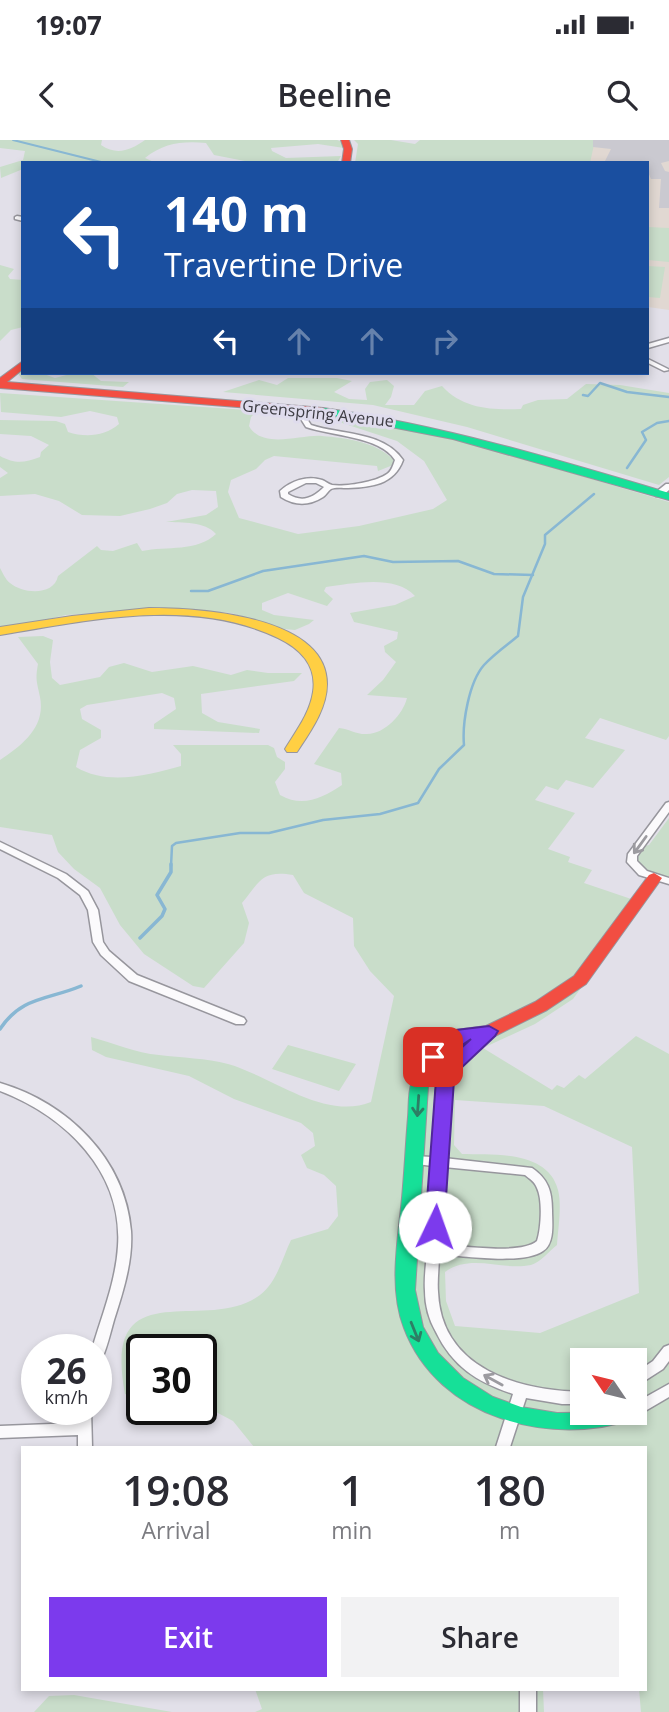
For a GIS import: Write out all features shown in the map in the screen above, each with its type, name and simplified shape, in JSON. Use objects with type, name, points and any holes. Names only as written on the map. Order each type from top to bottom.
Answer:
[{"type":"street","points":[[345,140],[348,149],[346,161]]},
{"type":"street","points":[[649,346],[669,340]]},
{"type":"street","points":[[649,362],[666,370]]},
{"type":"street","points":[[0,384],[21,366]]},
{"type":"street","name":"Greenspring Avenue","points":[[0,384],[306,409],[377,418],[444,431],[666,492]]},
{"type":"street","points":[[306,409],[302,416],[308,426],[382,444],[394,451],[399,460],[396,470],[385,478],[329,487],[311,501],[297,502],[284,495],[284,491],[303,480],[321,482],[329,487]]},
{"type":"street","points":[[0,631],[116,615],[184,613],[225,616],[274,629],[307,650],[320,669],[322,679],[319,701],[292,749]]},
{"type":"street","points":[[570,1398],[544,1397],[499,1384],[471,1367],[447,1341],[438,1326],[431,1293],[445,1080],[453,1065],[489,1031],[541,1006],[580,980],[662,880],[635,868],[632,856],[669,805]]},
{"type":"street","points":[[0,845],[62,876],[84,893],[93,910],[98,942],[125,973],[148,986],[240,1021]]},
{"type":"street","points":[[489,1031],[462,1034],[444,1046],[427,1067],[419,1087],[405,1293],[413,1332],[424,1351],[453,1383],[486,1404],[542,1420],[570,1422]]},
{"type":"street","points":[[0,1087],[34,1101],[66,1122],[102,1161],[118,1194],[123,1212],[124,1255],[102,1334]]},
{"type":"street","points":[[409,1246],[529,1253],[544,1241],[546,1232],[546,1191],[536,1176],[519,1169],[414,1160]]},
{"type":"street","points":[[648,1372],[658,1365],[669,1351]]},
{"type":"street","points":[[648,1402],[669,1390]]},
{"type":"street","points":[[503,1446],[521,1392]]},
{"type":"street","points":[[83,1425],[85,1446]]},
{"type":"street","points":[[0,1432],[83,1429]]},
{"type":"street","points":[[528,1691],[528,1712]]},
{"type":"shaded area","points":[[483,140],[669,140],[669,310],[649,307],[649,161],[547,161]]},
{"type":"green space","points":[[0,140],[102,140],[101,145],[118,151],[134,147],[145,140],[337,140],[346,143],[344,148],[318,144],[271,148],[286,158],[341,156],[338,161],[245,161],[214,155],[206,143],[189,142],[166,146],[145,158],[152,161],[21,161],[21,170],[1,178],[0,167],[23,160],[25,151],[0,148]]},
{"type":"green space","points":[[354,140],[391,140],[415,144],[420,140],[595,140],[590,161],[355,161],[358,144]]},
{"type":"green space","points":[[649,227],[669,228],[669,262],[649,260]]},
{"type":"green space","points":[[0,265],[14,269],[8,276],[10,279],[21,280],[21,328],[11,330],[0,341]]},
{"type":"green space","points":[[649,266],[665,267],[660,298],[649,297]]},
{"type":"green space","points":[[21,371],[21,375],[47,375],[55,378],[66,375],[94,375],[101,381],[129,382],[123,387],[22,379],[17,372]]},
{"type":"green space","points":[[288,378],[337,378],[352,381],[334,392],[349,399],[367,400],[365,389],[370,382],[387,380],[394,386],[385,405],[414,405],[425,391],[442,386],[468,404],[499,409],[521,409],[523,405],[538,400],[567,399],[586,384],[620,385],[669,393],[669,477],[659,485],[467,427],[373,405],[223,392],[259,380],[277,385]]},
{"type":"green space","points":[[0,393],[247,410],[256,412],[251,417],[249,426],[263,437],[283,439],[322,436],[351,440],[379,449],[394,460],[393,465],[378,471],[377,466],[274,456],[256,469],[231,480],[228,492],[239,518],[298,534],[359,526],[433,509],[447,500],[424,461],[397,441],[339,422],[333,417],[426,430],[669,502],[669,736],[666,740],[600,718],[585,738],[625,750],[593,788],[566,780],[558,790],[546,786],[535,800],[575,813],[548,849],[570,857],[568,862],[592,870],[584,883],[643,903],[573,999],[535,1024],[483,1048],[552,1090],[557,1085],[564,1088],[579,1075],[585,1079],[636,1036],[669,1054],[669,1712],[641,1712],[639,1691],[647,1691],[647,1446],[253,1446],[233,1421],[217,1412],[217,1334],[127,1334],[143,1318],[163,1313],[238,1306],[260,1295],[275,1277],[291,1240],[328,1229],[338,1216],[336,1186],[324,1175],[307,1168],[301,1155],[315,1146],[313,1133],[301,1123],[234,1099],[189,1076],[106,1057],[92,1050],[91,1037],[150,1054],[228,1064],[298,1095],[335,1106],[353,1106],[371,1102],[394,996],[370,971],[354,946],[353,918],[304,893],[293,875],[268,876],[253,889],[242,903],[249,923],[244,943],[204,988],[193,986],[144,954],[120,925],[100,888],[74,869],[58,852],[52,835],[0,827],[0,760],[31,734],[41,708],[38,664],[18,637],[43,636],[53,640],[50,662],[52,678],[60,685],[100,677],[109,667],[124,663],[152,672],[193,666],[231,675],[247,670],[302,673],[294,681],[201,694],[202,713],[218,722],[260,729],[259,733],[154,729],[154,724],[176,709],[174,698],[162,693],[87,705],[80,709],[82,719],[101,730],[101,738],[80,750],[76,767],[101,776],[128,777],[181,766],[181,754],[173,745],[268,745],[274,748],[277,757],[285,762],[285,769],[275,782],[280,795],[304,801],[320,797],[342,785],[341,773],[314,764],[339,728],[364,734],[380,731],[397,716],[407,698],[367,695],[383,680],[396,662],[385,652],[384,646],[397,639],[398,632],[354,622],[350,613],[395,605],[415,596],[396,585],[372,582],[326,587],[324,591],[333,599],[327,606],[288,593],[262,603],[262,610],[274,615],[314,620],[295,630],[231,613],[194,610],[66,615],[0,630],[0,568],[7,580],[16,587],[30,591],[44,590],[51,587],[58,576],[97,546],[101,550],[113,551],[137,543],[142,551],[200,544],[216,534],[193,523],[166,522],[206,515],[218,507],[216,491],[192,490],[177,494],[167,503],[120,516],[82,515],[59,501],[35,494],[0,496],[0,478],[8,473],[0,467],[0,456],[20,462],[29,461],[40,457],[41,452],[49,445],[31,436],[0,434],[0,420],[56,421],[65,424],[68,432],[82,435],[108,431],[119,424],[117,417],[90,411],[61,417],[1,412]],"holes":[[[455,1100],[544,1106],[632,1147],[639,1293],[540,1333],[455,1326],[446,1301],[445,1272],[455,1266],[476,1263],[509,1266],[535,1264],[557,1245],[560,1210],[558,1190],[552,1177],[531,1161],[503,1155],[462,1154],[454,1145]]]},
{"type":"green space","points":[[669,818],[669,878],[643,870],[636,859]]},
{"type":"green space","points":[[288,1045],[356,1064],[339,1091],[272,1069]]},
{"type":"green space","points":[[126,1339],[126,1394],[125,1394],[122,1355]]},
{"type":"green space","points":[[256,1691],[543,1691],[544,1712],[255,1712],[262,1709]]},
{"type":"green space","points":[[74,1695],[172,1712],[34,1712],[49,1696]]},
{"type":"building","points":[[593,140],[669,140],[669,161],[661,163],[665,171],[669,172],[669,208],[659,208],[661,179],[651,179],[649,161],[605,161],[611,149],[593,147]]},
{"type":"waterway","points":[[13,140],[97,161]]},
{"type":"waterway","points":[[583,395],[588,396],[600,383],[627,392],[669,397]]},
{"type":"waterway","points":[[627,468],[646,440],[642,432],[657,423],[669,421]]},
{"type":"waterway","points":[[532,575],[545,544],[545,535],[594,494]]},
{"type":"waterway","points":[[191,591],[208,591],[263,571],[364,556],[393,562],[458,561],[494,574],[532,575]]},
{"type":"waterway","points":[[171,866],[172,846],[176,843],[240,833],[269,833],[323,820],[380,814],[418,803],[439,769],[464,745],[464,726],[474,682],[484,665],[518,636],[523,597],[532,575]]},
{"type":"waterway","points":[[140,938],[162,916],[165,909],[157,895],[171,872],[171,866]]},
{"type":"waterway","points":[[0,1029],[17,1010],[36,1000],[81,986]]},
{"type":"traffic: fast","points":[[323,411],[454,436],[669,497]]},
{"type":"traffic: fast","points":[[438,1052],[419,1087],[405,1290],[413,1328],[431,1359],[456,1384],[486,1404],[520,1416],[570,1421]]},
{"type":"traffic: slow","points":[[0,631],[72,619],[187,611],[225,616],[260,625],[292,640],[305,650],[315,662],[320,675],[320,692],[316,707],[292,749]]},
{"type":"traffic: jam","points":[[345,140],[348,149],[346,161]]},
{"type":"traffic: jam","points":[[0,383],[21,366]]},
{"type":"traffic: jam","points":[[0,385],[323,411]]},
{"type":"traffic: jam","points":[[438,1052],[462,1034],[489,1032],[541,1006],[580,980],[654,878]]},
{"type":"route","points":[[433,1057],[462,1034],[489,1031],[453,1065],[442,1090],[435,1227]]}]
